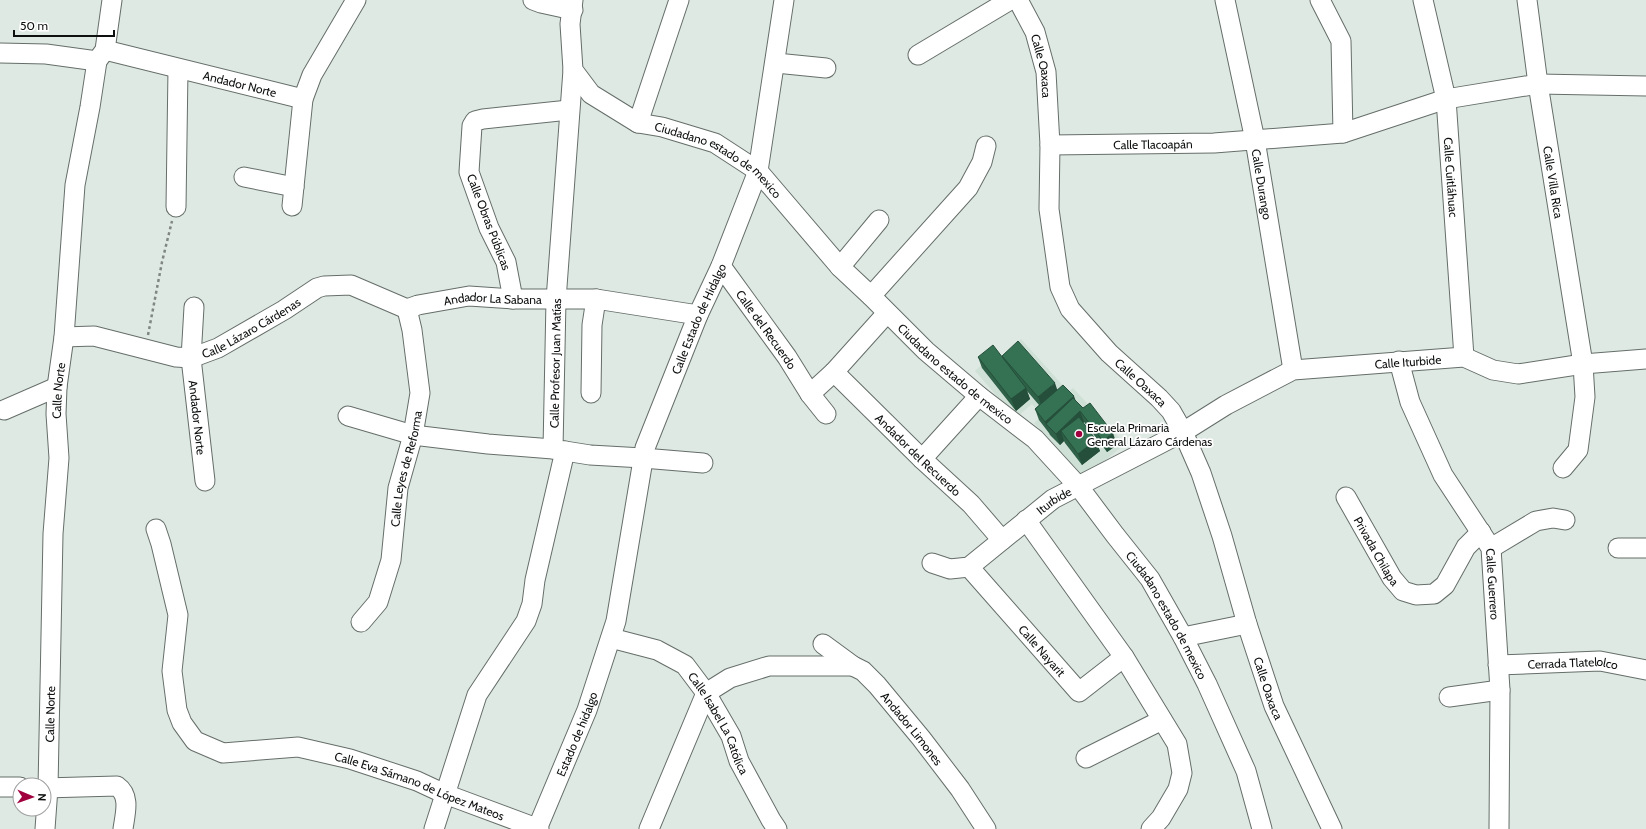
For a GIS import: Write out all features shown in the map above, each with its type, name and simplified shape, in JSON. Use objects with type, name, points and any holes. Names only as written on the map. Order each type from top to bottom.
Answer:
[{"type":"street","name":"Calle Norte","points":[[46,777],[53,534],[59,458],[56,414],[57,387],[64,338],[75,185],[112,0]]},
{"type":"street","points":[[292,206],[303,99],[312,75],[356,0]]},
{"type":"street","points":[[533,0],[573,5],[570,24],[573,70]]},
{"type":"street","points":[[638,123],[679,0]]},
{"type":"street","name":"Calle Estado de Hidalgo","points":[[611,638],[616,621],[645,448],[698,315],[721,266],[758,171],[776,63],[784,0]]},
{"type":"street","points":[[918,55],[1010,0]]},
{"type":"street","name":"Calle Oaxaca","points":[[1018,0],[1035,32],[1046,72],[1050,146],[1050,209],[1060,287],[1070,309],[1110,354],[1159,398],[1170,411],[1183,432],[1201,473],[1222,536],[1247,624],[1274,706],[1332,829]]},
{"type":"street","name":"Calle Durango","points":[[1225,0],[1255,140],[1292,370]]},
{"type":"street","points":[[1320,0],[1341,41],[1343,134]]},
{"type":"street","name":"Calle Cuitláhuac","points":[[1423,0],[1446,99],[1464,357]]},
{"type":"street","name":"Calle Villa Rica","points":[[1527,0],[1538,84],[1583,364],[1585,397],[1578,450],[1563,468]]},
{"type":"street","name":"Andador Norte","points":[[0,53],[101,55],[178,69],[303,99]]},
{"type":"street","points":[[776,63],[826,68]]},
{"type":"street","points":[[176,207],[178,69]]},
{"type":"street","name":"Ciudadano estado de mexico","points":[[573,70],[591,94],[638,123],[662,127],[715,143],[758,171],[840,267],[872,296],[887,313],[926,351],[979,396],[1035,439],[1079,487],[1150,579],[1183,637],[1207,684],[1246,771],[1262,829]]},
{"type":"street","name":"Calle Profesor Juan Matías","points":[[434,829],[477,695],[526,621],[532,604],[559,450],[556,300],[573,70]]},
{"type":"street","name":"Calle Tlacoapán","points":[[1050,146],[1214,143],[1343,134],[1446,99],[1538,84],[1646,86]]},
{"type":"street","name":"Calle Obras Públicas","points":[[513,299],[506,262],[489,228],[469,172],[472,126],[476,121],[483,119],[569,110]]},
{"type":"street","points":[[872,296],[968,188],[982,162],[986,146]]},
{"type":"street","points":[[244,177],[294,187]]},
{"type":"street","points":[[840,267],[879,220]]},
{"type":"street","name":"Calle del Recuerdo","points":[[721,266],[787,357],[810,394],[826,414]]},
{"type":"street","name":"Calle Lázaro Cárdenas","points":[[64,338],[94,336],[146,348],[176,357],[191,358],[218,348],[284,310],[317,288],[324,286],[351,285],[407,309]]},
{"type":"street","name":"Andador La Sabana","points":[[407,309],[418,305],[469,296],[513,299],[596,299],[698,315]]},
{"type":"street","points":[[591,393],[592,325],[596,299]]},
{"type":"street","name":"Andador Norte","points":[[194,306],[191,358],[205,481]]},
{"type":"street","name":"Calle Leyes de Reforma","points":[[361,622],[378,602],[391,560],[398,488],[413,435],[420,393],[412,330],[407,309]]},
{"type":"street","points":[[810,394],[834,372],[887,313]]},
{"type":"street","name":"Calle Iturbide","points":[[1183,432],[1226,405],[1292,370],[1464,357],[1493,370],[1518,374],[1583,364],[1646,359]]},
{"type":"street","name":"Calle Guerrero","points":[[1399,361],[1410,402],[1443,475],[1486,540],[1500,690],[1499,829]]},
{"type":"street","name":"Andador del Recuerdo","points":[[834,372],[922,459],[971,504],[1002,540]]},
{"type":"street","points":[[4,410],[57,387]]},
{"type":"street","points":[[922,459],[979,396]]},
{"type":"street","points":[[348,416],[413,435],[488,444],[559,450],[590,455],[643,458],[703,464]]},
{"type":"street","name":"Iturbide","points":[[969,567],[1053,499],[1079,487],[1183,432]]},
{"type":"street","name":"Privada Chilapa","points":[[1346,498],[1392,578],[1403,591],[1416,596],[1434,594],[1445,585],[1466,547],[1486,540]]},
{"type":"street","points":[[1486,540],[1536,521],[1553,518],[1565,520]]},
{"type":"street","points":[[1026,520],[1124,657],[1177,744],[1182,773],[1178,789],[1161,818],[1151,829]]},
{"type":"street","name":"Calle Eva Sámano de López Mateos","points":[[156,529],[178,615],[172,671],[177,710],[182,723],[195,741],[223,753],[298,747],[350,759],[417,781],[445,794],[538,829]]},
{"type":"street","points":[[1618,548],[1646,548]]},
{"type":"street","points":[[932,563],[950,569],[969,567]]},
{"type":"street","name":"Calle Nayarit","points":[[969,567],[1079,692],[1124,657]]},
{"type":"street","points":[[1183,637],[1247,624]]},
{"type":"street","name":"Calle Isabel La Católica","points":[[611,638],[657,650],[685,665],[706,693],[731,736],[739,762],[771,826]]},
{"type":"street","name":"Estado de hidalgo","points":[[538,829],[588,710],[611,638]]},
{"type":"street","name":"Andador Limones","points":[[823,644],[853,666],[863,671],[877,685],[921,738],[960,789],[986,829]]},
{"type":"street","name":"Cerrada Tlatelolco","points":[[1498,665],[1600,661],[1646,670]]},
{"type":"street","points":[[649,829],[706,693],[730,678],[769,666],[853,666]]},
{"type":"street","points":[[1449,697],[1500,690]]},
{"type":"street","points":[[1086,758],[1162,720]]},
{"type":"street","points":[[52,788],[117,786],[124,791],[126,798],[124,829]]},
{"type":"street","points":[[0,787],[12,787]]},
{"type":"street","name":"Calle Norte","points":[[45,817],[45,829]]},
{"type":"path","points":[[146,348],[162,262],[176,207]]},
{"type":"shaded area","points":[[1021,339],[1068,391],[1059,400],[1073,388],[1125,444],[1083,479],[1034,423],[1042,416],[1032,404],[1016,418],[975,371],[996,351],[1001,357]]},
{"type":"building","points":[[1018,341],[1055,383],[1038,397],[1002,356]]},
{"type":"building","points":[[993,345],[1026,388],[1011,399],[978,357]]},
{"type":"building","points":[[1063,385],[1074,396],[1045,422],[1035,409]]},
{"type":"building","points":[[1073,398],[1083,408],[1090,403],[1113,433],[1103,441],[1080,411],[1056,434],[1046,424]]},
{"type":"building","points":[[1079,417],[1096,440],[1078,454],[1061,431]]},
{"type":"place","name":"Escuela Primaria General Lázaro Cárdenas","points":[[1079,434]]}]
